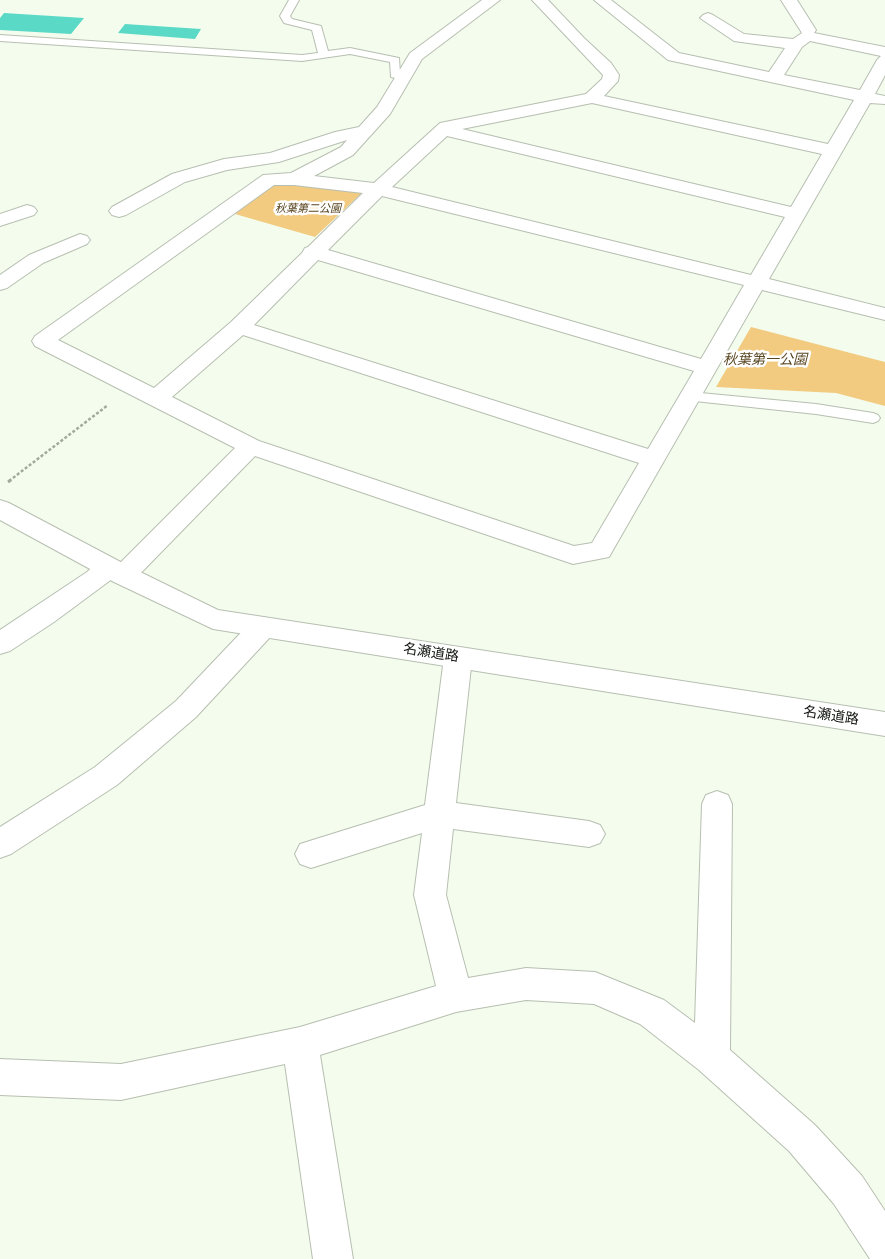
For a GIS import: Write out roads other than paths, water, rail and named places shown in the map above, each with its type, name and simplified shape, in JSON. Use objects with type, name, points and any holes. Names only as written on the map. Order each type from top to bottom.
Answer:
[{"type":"street","points":[[294,179],[347,151],[384,110],[416,56],[492,0]]},
{"type":"street","points":[[540,0],[578,42],[605,66],[611,75],[610,81],[592,98]]},
{"type":"street","points":[[602,0],[674,57],[875,99]]},
{"type":"street","points":[[789,0],[805,36]]},
{"type":"street","points":[[708,18],[740,38],[805,36],[885,52]]},
{"type":"street","points":[[773,78],[805,36]]},
{"type":"street","points":[[885,60],[875,99],[833,151],[756,283],[690,398],[600,550],[573,555],[251,446],[43,342],[270,179],[294,179],[378,189],[756,283],[885,314]]},
{"type":"street","points":[[157,398],[239,327],[312,252],[446,127],[592,98],[833,151]]},
{"type":"street","points":[[443,130],[796,214]]},
{"type":"street","points":[[119,211],[180,178],[199,174],[224,165],[273,158],[341,136],[365,131]]},
{"type":"street","points":[[0,220],[27,211]]},
{"type":"street","points":[[0,284],[36,259],[80,240]]},
{"type":"street","points":[[312,252],[707,368]]},
{"type":"street","points":[[239,327],[654,459]]},
{"type":"street","points":[[0,644],[116,571],[251,446]]},
{"type":"street","name":"名瀬道路","points":[[0,510],[213,620],[885,724]]},
{"type":"street","points":[[0,844],[106,776],[157,734],[186,709],[263,627]]},
{"type":"street","points":[[456,996],[430,895],[458,658]]},
{"type":"street","points":[[712,1058],[717,804]]},
{"type":"street","points":[[311,854],[439,814],[589,834]]},
{"type":"street","points":[[0,1077],[121,1082],[300,1044],[456,996],[526,984],[595,988],[652,1012],[712,1058],[802,1138],[848,1190],[885,1246]]},
{"type":"street","points":[[300,1044],[333,1259]]},
{"type":"lane","points":[[294,0],[284,16],[288,20],[317,28],[324,55]]},
{"type":"lane","points":[[0,38],[302,58],[350,51],[395,60],[395,75],[405,77]]},
{"type":"lane","points":[[690,398],[816,409],[872,418]]},
{"type":"water","points":[[4,13],[84,18],[71,34],[0,30],[0,18]]},
{"type":"water","points":[[125,24],[201,29],[195,39],[118,33]]},
{"type":"park label","name":"秋葉第二公園","points":[[308,209]]},
{"type":"park label","name":"秋葉第一公園","points":[[765,360]]}]
